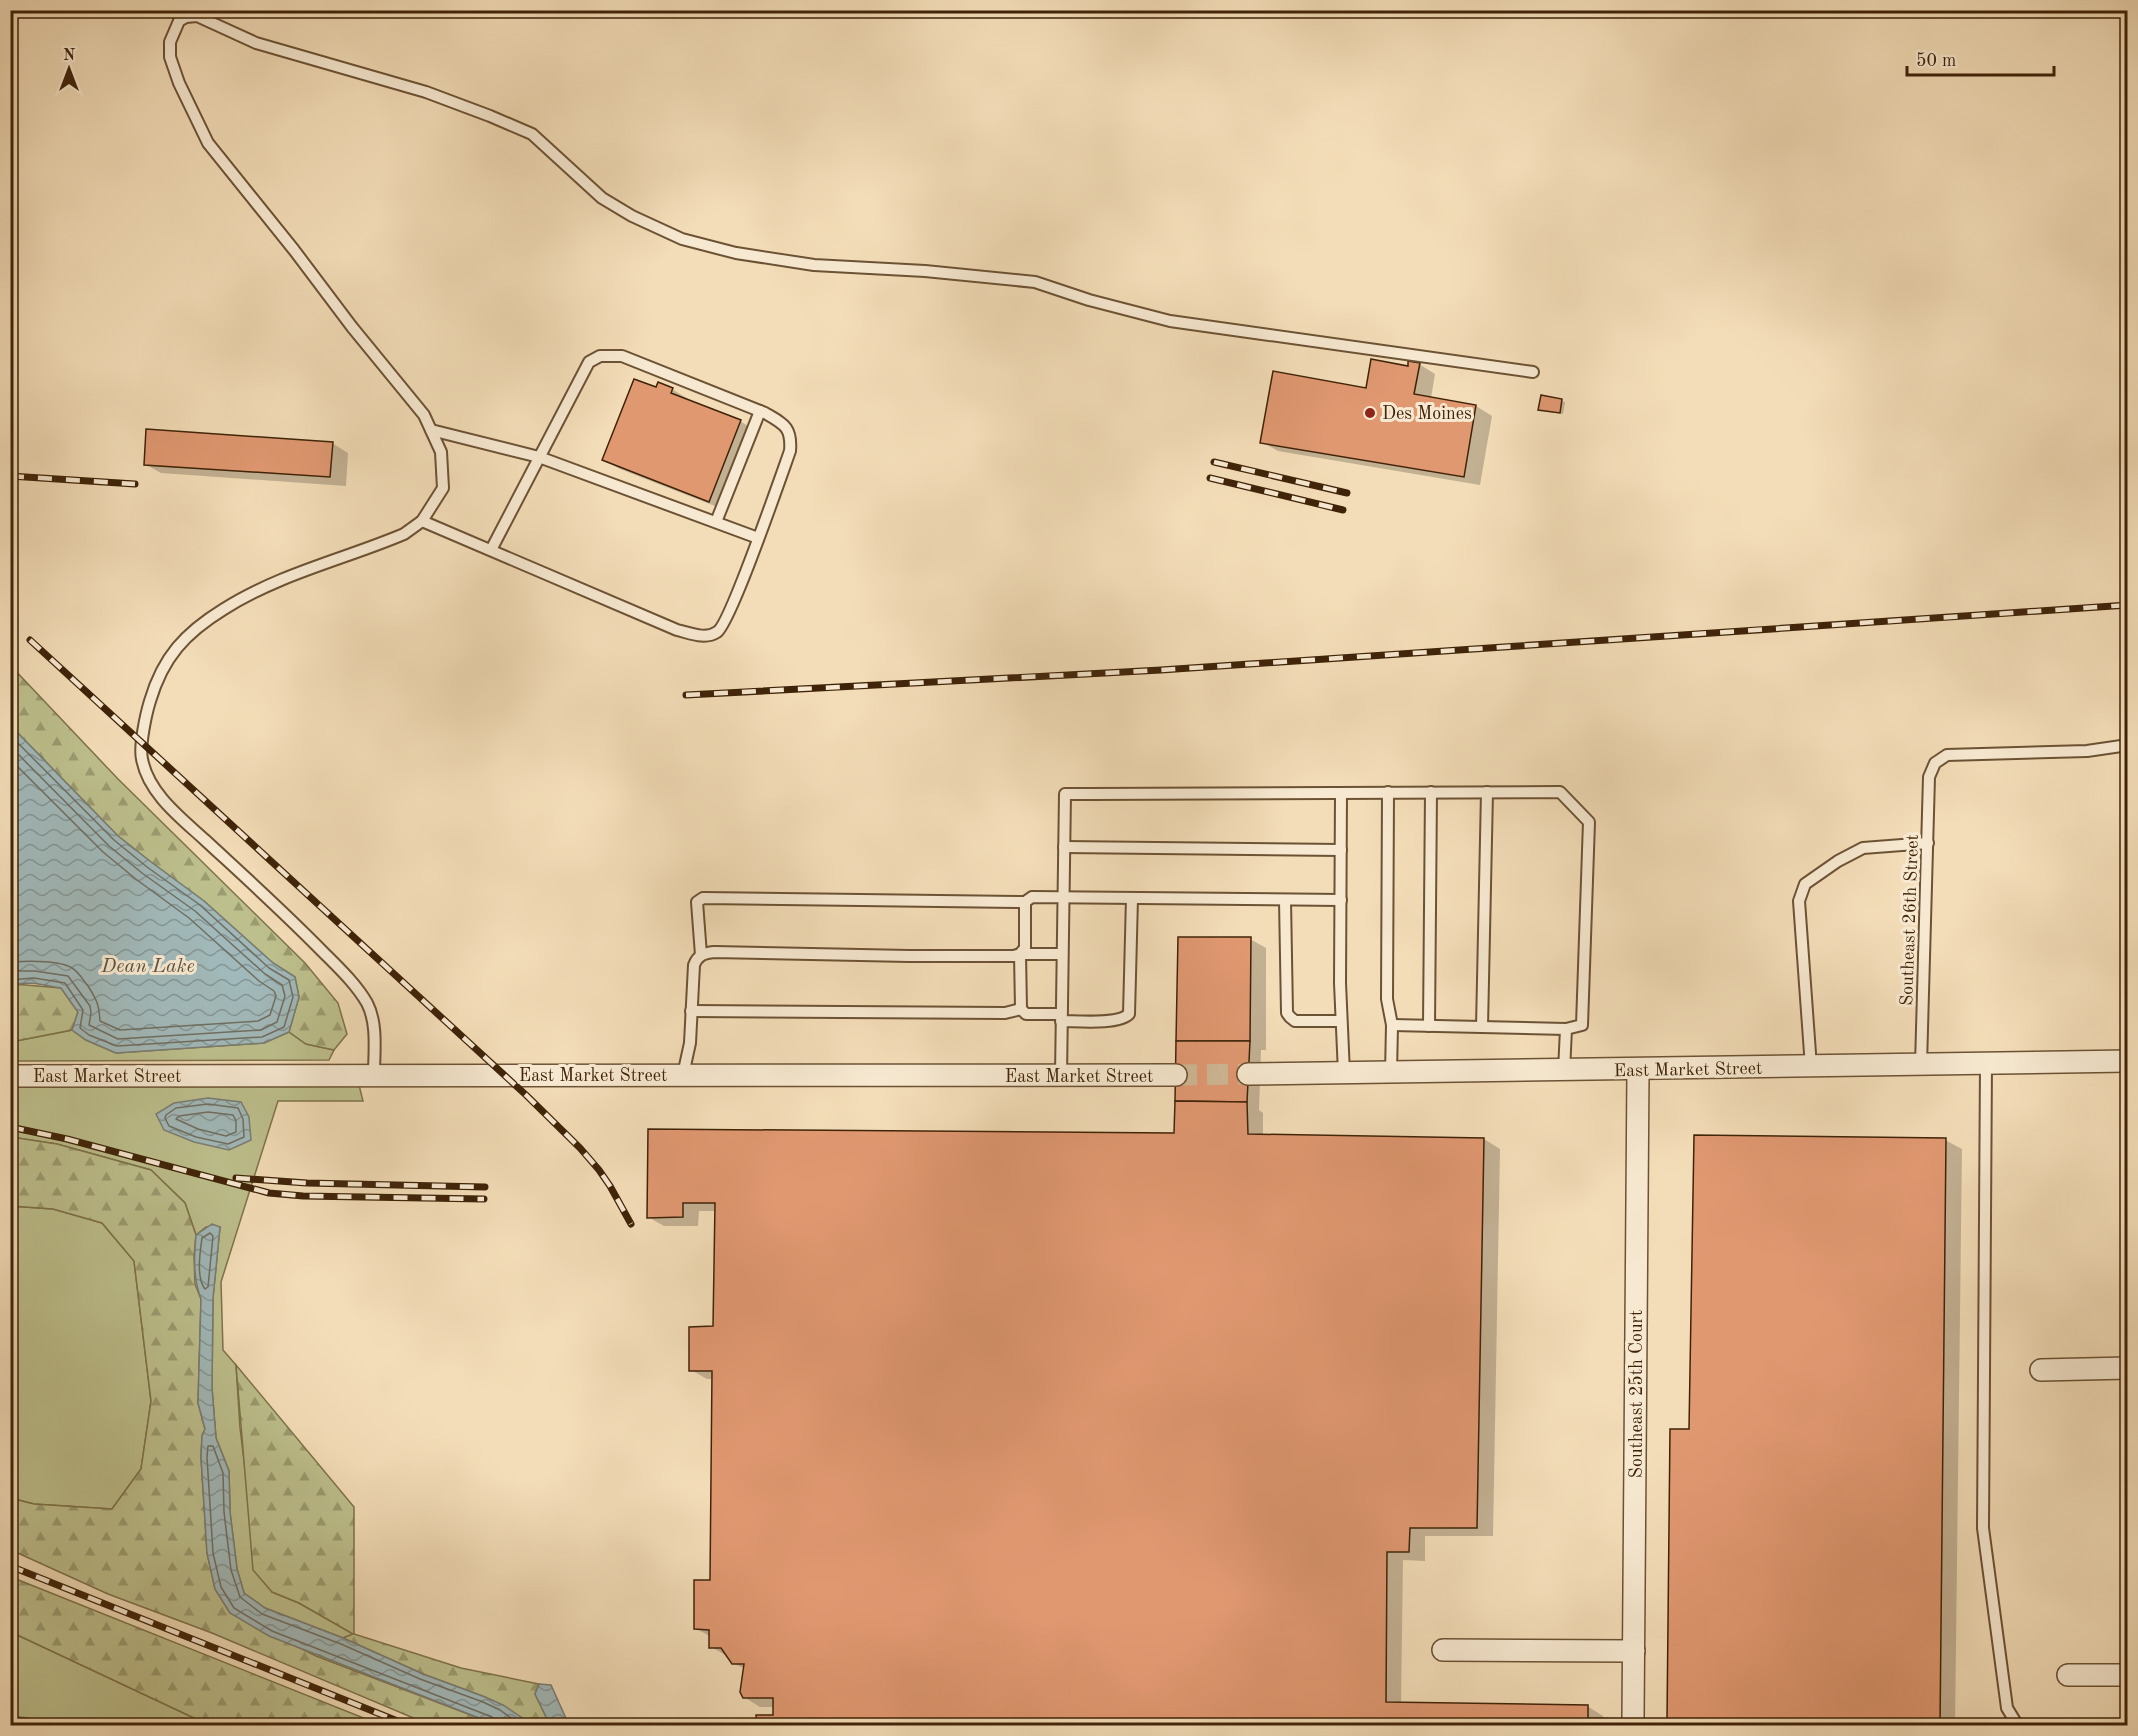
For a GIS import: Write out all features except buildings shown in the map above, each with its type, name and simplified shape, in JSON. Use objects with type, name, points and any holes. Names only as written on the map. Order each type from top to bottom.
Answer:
[{"type":"street","name":"East Market Street","points":[[1248,1074],[2127,1061]]},
{"type":"street","name":"Southeast 25th Court","points":[[1633,1719],[1638,1070]]},
{"type":"street","name":"East Market Street","points":[[10,1076],[1176,1075]]},
{"type":"street","points":[[2041,1370],[2127,1368]]},
{"type":"street","points":[[1443,1650],[1634,1651]]},
{"type":"street","points":[[2068,1675],[2127,1674]]},
{"type":"lane","points":[[374,1075],[374,1027],[369,1006],[357,987],[303,932],[167,804],[148,778],[141,758],[146,715],[156,682],[170,656],[196,629],[225,608],[265,588],[404,534],[422,521],[443,488],[441,452],[424,415],[208,143],[179,84],[170,57],[170,42],[178,21],[186,17],[197,16],[256,43],[426,92],[500,120],[532,134],[602,198],[632,216],[682,239],[715,248],[814,265],[925,271],[1035,282],[1089,300],[1170,321],[1533,372]]},
{"type":"lane","points":[[422,521],[677,630],[696,635],[710,635],[720,630],[732,604],[790,451],[791,438],[786,425],[760,411],[622,356],[600,356],[589,362],[491,550]]},
{"type":"lane","points":[[716,522],[760,411]]},
{"type":"lane","points":[[431,430],[540,457],[758,538]]},
{"type":"lane","name":"Southeast 26th Street","points":[[1921,1065],[1929,777],[1935,764],[1947,755],[2087,751],[2127,745]]},
{"type":"lane","points":[[1388,792],[1387,999],[1392,1025],[1391,1073]]},
{"type":"lane","points":[[1429,1026],[1431,792]]},
{"type":"lane","points":[[1482,1027],[1487,792]]},
{"type":"lane","points":[[1061,1076],[1065,794],[1560,792],[1589,822],[1582,1025],[1566,1029],[1392,1025]]},
{"type":"lane","points":[[1341,793],[1341,1021],[1344,1073]]},
{"type":"lane","points":[[1811,1067],[1799,901],[1805,884],[1838,861],[1863,848],[1928,843]]},
{"type":"lane","points":[[1064,847],[1341,850]]},
{"type":"lane","points":[[683,1075],[690,1043],[694,965],[701,955],[697,902],[703,897],[1025,902],[1032,897],[1063,896],[1341,900]]},
{"type":"lane","points":[[1025,902],[1026,941],[1025,948],[1020,954],[1021,1009],[1026,1014],[1110,1020],[1124,1019],[1129,1014],[1132,897]]},
{"type":"lane","points":[[1285,900],[1287,1013],[1295,1021],[1341,1021]]},
{"type":"lane","points":[[701,955],[714,952],[909,957],[1062,954]]},
{"type":"lane","points":[[691,1011],[1005,1012],[1021,1009]]},
{"type":"lane","points":[[1564,1071],[1566,1029]]},
{"type":"lane","points":[[1986,1063],[1983,1528],[2007,1708],[2018,1725]]},
{"type":"green space","points":[[11,666],[118,779],[305,963],[338,1003],[347,1034],[334,1050],[306,1044],[289,1032],[299,997],[295,977],[273,963],[204,901],[118,836],[11,726]]},
{"type":"green space","points":[[14,984],[61,988],[78,1012],[72,1030],[11,1042],[10,987]]},
{"type":"green space","points":[[72,1030],[86,1040],[116,1053],[264,1043],[289,1032],[306,1044],[334,1050],[329,1060],[11,1061],[10,1042]]},
{"type":"green space","points":[[11,1083],[359,1085],[363,1101],[278,1101],[221,1282],[223,1350],[236,1365],[240,1428],[247,1484],[272,1592],[299,1603],[354,1634],[343,1638],[265,1608],[244,1593],[237,1569],[230,1512],[229,1471],[216,1438],[212,1388],[213,1298],[220,1227],[206,1227],[196,1235],[185,1203],[151,1170],[57,1144],[11,1137]]},
{"type":"green space","points":[[11,1137],[57,1144],[151,1170],[185,1203],[196,1235],[195,1284],[201,1299],[198,1403],[205,1429],[202,1436],[201,1457],[207,1553],[215,1589],[230,1613],[316,1656],[497,1725],[430,1725],[212,1633],[108,1594],[11,1550],[10,1498],[34,1504],[112,1509],[141,1469],[151,1401],[134,1261],[102,1223],[53,1209],[11,1206]]},
{"type":"green space","points":[[10,1206],[53,1209],[102,1223],[134,1261],[151,1401],[141,1469],[112,1509],[34,1504],[11,1498]]},
{"type":"green space","points":[[236,1365],[354,1507],[354,1634],[461,1668],[539,1684],[535,1694],[550,1725],[533,1725],[485,1697],[423,1674],[343,1638],[353,1634],[299,1603],[272,1592],[253,1570]]},
{"type":"green space","points":[[11,1577],[381,1725],[209,1725],[11,1632]]},
{"type":"green space","points":[[11,1632],[209,1725],[43,1726],[28,1718],[11,1716]]},
{"type":"water","name":"Dean Lake","points":[[11,726],[118,836],[204,901],[273,963],[295,977],[299,997],[289,1032],[264,1043],[116,1053],[86,1040],[72,1030],[78,1012],[61,988],[28,983],[11,987]]},
{"type":"water","points":[[208,1098],[241,1102],[249,1117],[251,1140],[229,1150],[194,1142],[164,1130],[156,1114],[174,1103]]},
{"type":"water","points":[[212,1224],[220,1227],[213,1298],[212,1388],[216,1438],[229,1471],[230,1512],[237,1569],[244,1593],[265,1608],[503,1705],[533,1725],[497,1725],[269,1636],[230,1613],[215,1589],[207,1553],[201,1457],[202,1436],[205,1429],[198,1403],[201,1299],[195,1275],[195,1243],[196,1235]]},
{"type":"water","points":[[539,1684],[551,1685],[569,1725],[550,1725],[535,1694]]},
{"type":"tunnel","points":[[1176,1075],[1248,1074]]},
{"type":"railway","points":[[1214,462],[1347,493]]},
{"type":"railway","points":[[10,476],[135,484]]},
{"type":"railway","points":[[1210,478],[1343,510]]},
{"type":"railway","points":[[686,695],[1161,670],[2128,605]]},
{"type":"railway","points":[[30,640],[526,1095],[599,1170],[631,1224]]},
{"type":"railway","points":[[10,1127],[67,1139],[269,1193],[303,1196],[484,1199]]},
{"type":"railway","points":[[236,1178],[307,1183],[485,1187]]},
{"type":"railway","points":[[10,1566],[410,1726]]},
{"type":"place","name":"Des Moines","points":[[1370,413]]}]
